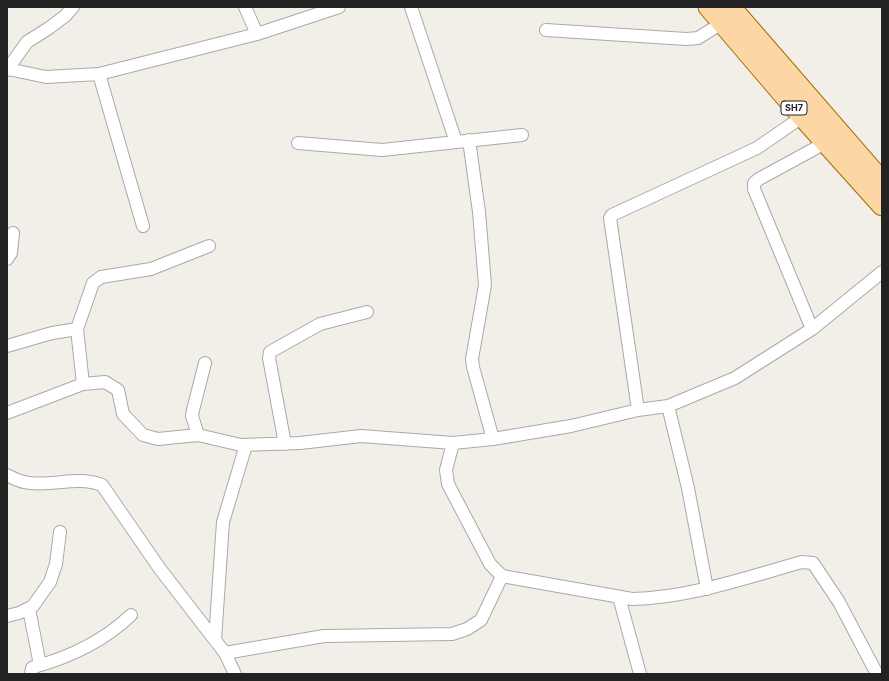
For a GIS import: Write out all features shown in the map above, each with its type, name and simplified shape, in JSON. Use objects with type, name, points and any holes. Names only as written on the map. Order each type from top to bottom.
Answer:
[{"type":"main road","name":"SH7","points":[[708,7],[726,15],[882,181]]},
{"type":"main road","name":"SH7","points":[[726,15],[802,117],[882,206]]},
{"type":"street","points":[[73,7],[65,16],[27,42],[8,69],[46,77],[99,74],[257,34],[339,7]]},
{"type":"street","points":[[245,7],[257,34]]},
{"type":"street","points":[[410,7],[462,141],[480,212],[485,285],[472,359],[493,439]]},
{"type":"street","points":[[546,30],[686,39],[698,38],[726,15]]},
{"type":"street","points":[[99,74],[143,226]]},
{"type":"street","points":[[638,410],[610,218],[612,215],[757,148],[802,117]]},
{"type":"street","points":[[298,143],[382,150],[522,135]]},
{"type":"street","points":[[812,329],[754,189],[754,183],[825,143]]},
{"type":"street","points":[[7,259],[11,253],[13,233]]},
{"type":"street","points":[[83,384],[77,329],[91,288],[97,279],[151,269],[209,246]]},
{"type":"street","points":[[7,413],[83,384],[105,382],[115,386],[118,390],[124,414],[143,435],[158,439],[198,435],[246,445],[285,444],[361,436],[453,443],[493,439],[571,426],[638,410],[668,406],[734,378],[812,329],[882,272]]},
{"type":"street","points":[[285,444],[269,358],[270,352],[320,324],[367,312]]},
{"type":"street","points":[[7,346],[77,329]]},
{"type":"street","points":[[198,435],[192,416],[205,363]]},
{"type":"street","points":[[668,406],[688,488],[707,589]]},
{"type":"street","points":[[453,443],[446,470],[448,484],[490,564],[502,576],[619,597],[642,599],[707,589],[802,562],[813,563],[839,602],[877,674]]},
{"type":"street","points":[[215,640],[223,522],[246,445]]},
{"type":"street","points":[[7,475],[20,481],[31,483],[82,480],[102,485],[160,569],[226,653],[235,674]]},
{"type":"street","points":[[7,616],[29,608],[50,582],[56,564],[60,532]]},
{"type":"street","points":[[226,653],[324,636],[452,634],[467,629],[481,620],[502,576]]},
{"type":"street","points":[[619,597],[640,674]]},
{"type":"street","points":[[29,608],[40,665]]},
{"type":"street","points":[[30,674],[32,668],[90,645],[113,632],[131,615]]}]
